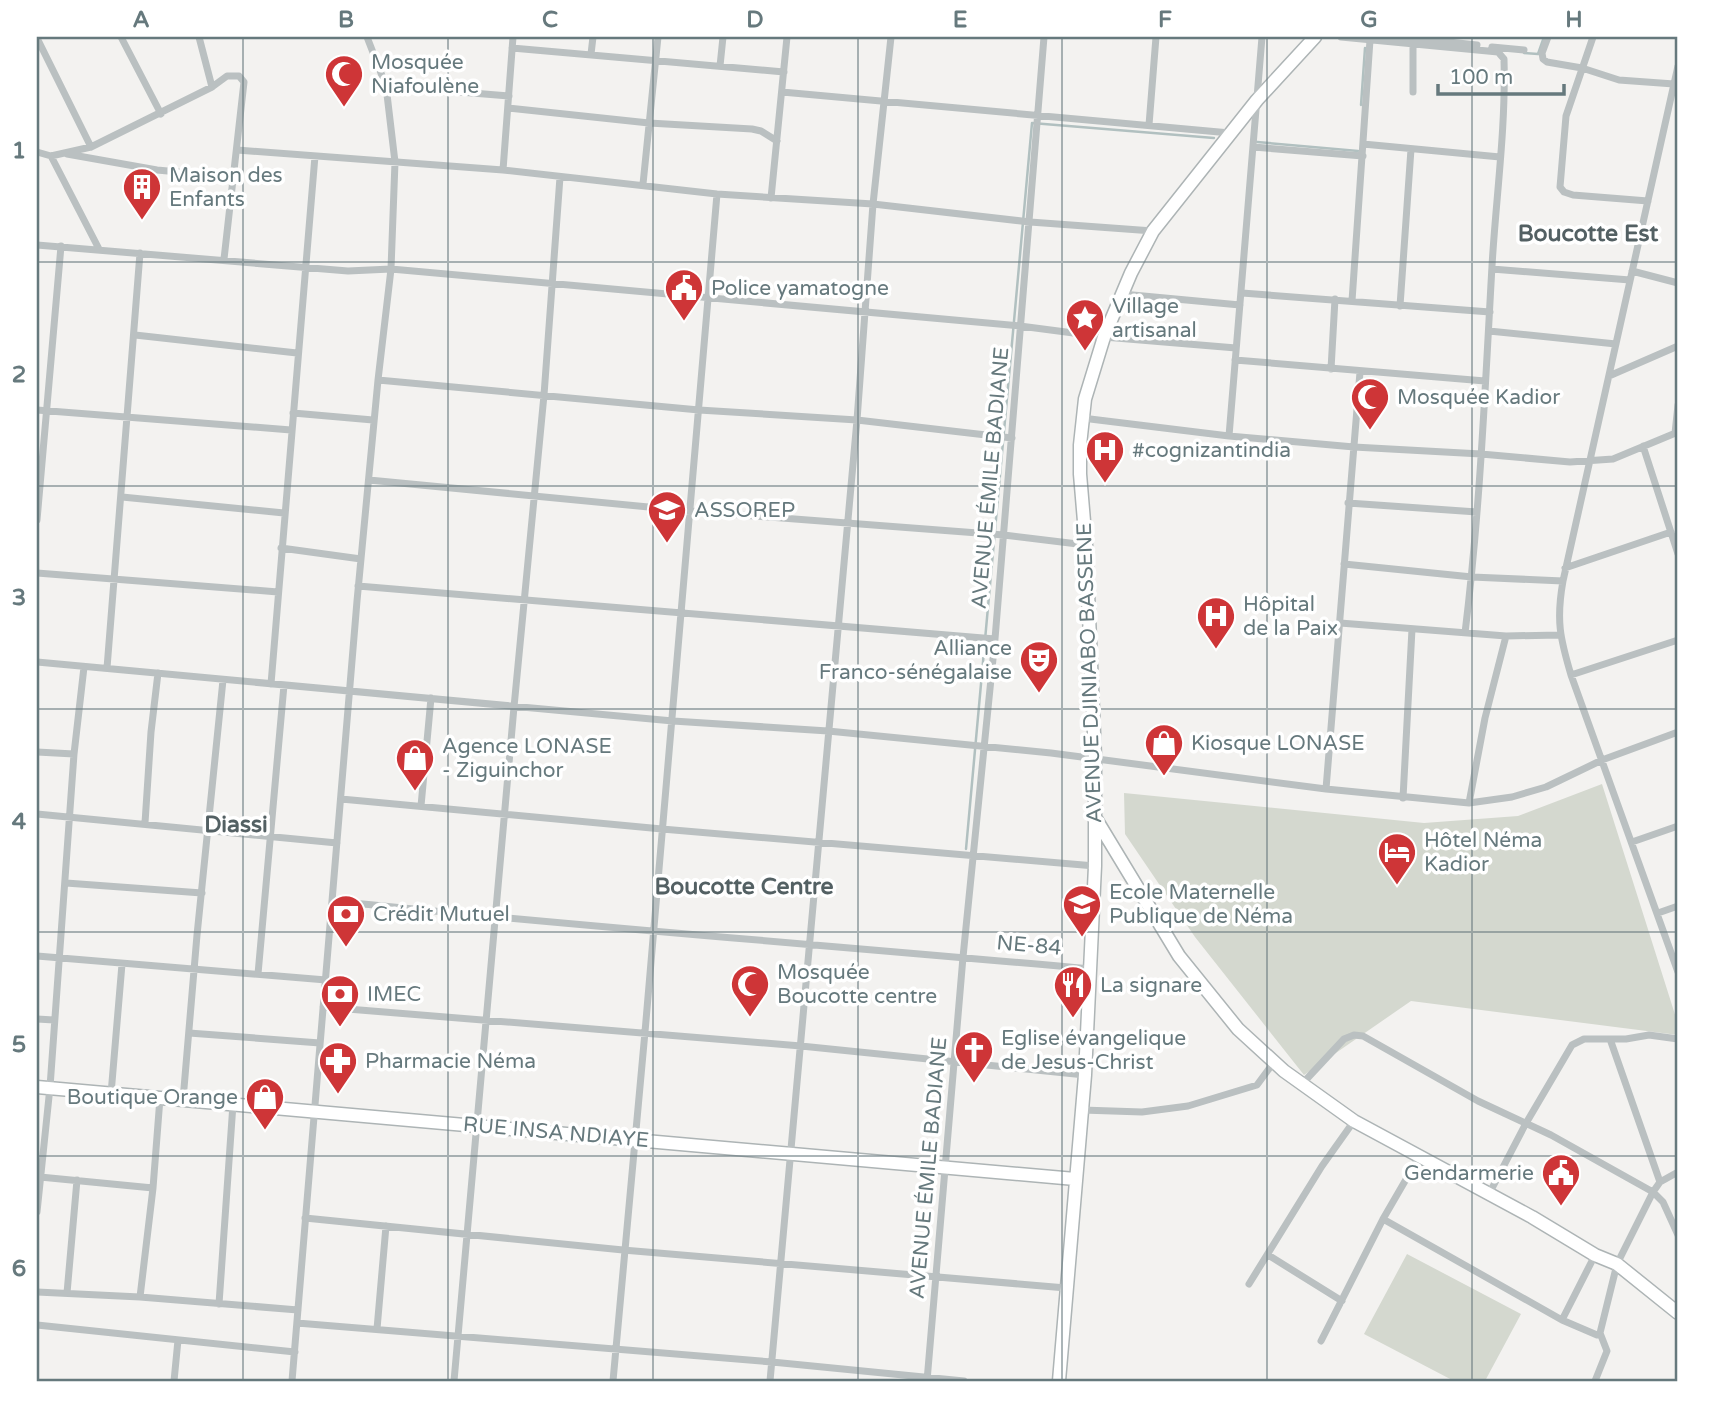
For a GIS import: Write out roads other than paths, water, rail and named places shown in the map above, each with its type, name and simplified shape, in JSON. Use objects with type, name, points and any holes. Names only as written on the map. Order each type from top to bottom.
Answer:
[{"type":"main road","name":"AVENUE DJINIABO BASSENE","points":[[1059,1381],[1085,1075],[1095,866],[1095,757],[1086,545],[1080,474],[1082,418],[1089,383],[1104,337],[1153,231],[1257,100],[1315,37]]},
{"type":"main road","points":[[1096,819],[1179,956],[1223,1013],[1301,1085],[1354,1121],[1595,1255],[1617,1264],[1678,1312]]},
{"type":"main road","name":"RUE INSA NDIAYE","points":[[43,1087],[1075,1179]]},
{"type":"street","points":[[121,37],[161,114]]},
{"type":"street","points":[[199,37],[212,87]]},
{"type":"street","points":[[292,1381],[358,586],[377,380],[391,269],[395,162],[386,86],[367,37]]},
{"type":"street","points":[[503,170],[513,37]]},
{"type":"street","points":[[591,54],[593,37]]},
{"type":"street","points":[[643,184],[657,37]]},
{"type":"street","points":[[720,66],[723,37]]},
{"type":"street","points":[[771,198],[787,37]]},
{"type":"street","points":[[770,1381],[857,420],[873,204],[891,37]]},
{"type":"street","name":"AVENUE ÉMILE BADIANE","points":[[927,1379],[963,957],[995,639],[1045,37]]},
{"type":"street","points":[[1149,125],[1156,37]]},
{"type":"street","points":[[1229,436],[1262,37]]},
{"type":"street","points":[[1341,37],[1498,52],[1504,59],[1505,99],[1481,454],[1465,633]]},
{"type":"street","points":[[1401,37],[1524,50]]},
{"type":"street","points":[[1548,37],[1542,53],[1547,62],[1582,68],[1619,80],[1674,84]]},
{"type":"street","points":[[1593,37],[1566,116],[1560,187],[1564,192],[1573,195],[1648,201]]},
{"type":"street","points":[[37,38],[92,147]]},
{"type":"street","points":[[1352,301],[1370,40]]},
{"type":"street","points":[[1413,44],[1413,92]]},
{"type":"street","points":[[512,48],[783,72]]},
{"type":"street","points":[[1678,66],[1559,600],[1559,635],[1571,675],[1678,972]]},
{"type":"street","points":[[37,152],[51,156],[92,147],[161,114],[233,74],[239,76],[244,82],[224,259]]},
{"type":"street","points":[[386,86],[509,96]]},
{"type":"street","points":[[782,92],[1230,133]]},
{"type":"street","points":[[508,108],[649,123],[752,129],[777,141]]},
{"type":"street","points":[[1363,144],[1500,157]]},
{"type":"street","points":[[1253,147],[1363,156]]},
{"type":"street","points":[[1400,306],[1412,149]]},
{"type":"street","points":[[237,150],[503,170],[717,194],[873,204],[1030,222],[1153,231]]},
{"type":"street","points":[[65,154],[157,170],[232,177]]},
{"type":"street","points":[[51,156],[99,249]]},
{"type":"street","points":[[271,684],[315,156]]},
{"type":"street","points":[[454,1381],[544,395],[560,177]]},
{"type":"street","points":[[613,1381],[673,721],[717,194]]},
{"type":"street","points":[[37,245],[348,271],[391,269],[1236,348]]},
{"type":"street","points":[[37,520],[61,246]]},
{"type":"street","points":[[107,668],[140,253]]},
{"type":"street","points":[[1492,269],[1631,276],[1678,283]]},
{"type":"street","points":[[1242,293],[1490,312]]},
{"type":"street","points":[[1122,294],[1240,306]]},
{"type":"street","points":[[1331,369],[1335,299]]},
{"type":"street","points":[[1489,331],[1616,344]]},
{"type":"street","points":[[135,335],[298,353]]},
{"type":"street","points":[[1609,376],[1678,346]]},
{"type":"street","points":[[1236,360],[1485,381]]},
{"type":"street","points":[[1326,789],[1360,372]]},
{"type":"street","points":[[377,380],[699,410],[857,420],[1012,438]]},
{"type":"street","points":[[1082,418],[1229,436],[1354,447],[1590,462],[1613,459],[1676,433],[1678,405]]},
{"type":"street","points":[[37,410],[291,430]]},
{"type":"street","points":[[293,413],[373,420]]},
{"type":"street","points":[[1643,446],[1678,554]]},
{"type":"street","points":[[369,480],[1086,545]]},
{"type":"street","points":[[122,497],[284,513]]},
{"type":"street","points":[[1348,503],[1477,512]]},
{"type":"street","points":[[1566,568],[1671,533]]},
{"type":"street","points":[[281,548],[361,559]]},
{"type":"street","points":[[1344,564],[1472,577],[1563,581]]},
{"type":"street","points":[[37,573],[278,592]]},
{"type":"street","points":[[358,586],[995,639]]},
{"type":"street","points":[[1340,623],[1506,636],[1559,635]]},
{"type":"street","points":[[1403,798],[1412,629]]},
{"type":"street","points":[[1469,803],[1485,718],[1506,636]]},
{"type":"street","points":[[1571,675],[1678,640]]},
{"type":"street","points":[[37,662],[514,707],[1095,757],[1326,789],[1469,803],[1512,797],[1546,787],[1602,760],[1678,732]]},
{"type":"street","points":[[37,1212],[43,1087],[54,1020],[74,754],[84,667]]},
{"type":"street","points":[[145,823],[158,673]]},
{"type":"street","points":[[183,1100],[223,680]]},
{"type":"street","points":[[258,974],[284,685]]},
{"type":"street","points":[[421,806],[431,698]]},
{"type":"street","points":[[37,752],[74,754]]},
{"type":"street","points":[[341,799],[1095,866]]},
{"type":"street","points":[[37,814],[337,843]]},
{"type":"street","points":[[1632,842],[1678,825]]},
{"type":"street","points":[[66,883],[202,893]]},
{"type":"street","name":"NE-84","points":[[333,901],[496,918],[1091,969]]},
{"type":"street","points":[[1658,913],[1678,906]]},
{"type":"street","points":[[37,956],[326,980]]},
{"type":"street","points":[[111,1094],[122,964]]},
{"type":"street","points":[[323,1007],[645,1032],[954,1060],[1085,1075]]},
{"type":"street","points":[[37,1019],[54,1020]]},
{"type":"street","points":[[189,1033],[320,1043]]},
{"type":"street","points":[[1301,1085],[1344,1039],[1354,1035],[1363,1036],[1478,1101],[1551,1135],[1653,1192],[1663,1202],[1678,1235]]},
{"type":"street","points":[[1489,1194],[1525,1125],[1573,1045],[1584,1039],[1610,1040],[1648,1035],[1678,1039]]},
{"type":"street","points":[[1610,1040],[1660,1182]]},
{"type":"street","points":[[1082,1110],[1142,1112],[1188,1106],[1257,1085],[1274,1062]]},
{"type":"street","points":[[140,1297],[160,1098]]},
{"type":"street","points":[[219,1304],[233,1104]]},
{"type":"street","points":[[1249,1284],[1322,1166],[1354,1121]]},
{"type":"street","points":[[1321,1341],[1383,1219],[1419,1157]]},
{"type":"street","points":[[1595,1381],[1607,1351],[1600,1333],[1617,1264],[1653,1192],[1660,1182],[1678,1172]]},
{"type":"street","points":[[40,1177],[153,1188]]},
{"type":"street","points":[[67,1293],[77,1180]]},
{"type":"street","points":[[305,1218],[623,1250],[1066,1288]]},
{"type":"street","points":[[1383,1219],[1562,1320],[1593,1335],[1600,1333]]},
{"type":"street","points":[[377,1329],[386,1226]]},
{"type":"street","points":[[1268,1255],[1342,1301]]},
{"type":"street","points":[[1562,1320],[1595,1255]]},
{"type":"street","points":[[37,1292],[298,1310]]},
{"type":"street","points":[[297,1322],[964,1381]]},
{"type":"street","points":[[37,1325],[295,1352]]},
{"type":"street","points":[[174,1381],[177,1340]]},
{"type":"waterway","points":[[1524,53],[1538,54],[1544,37]]},
{"type":"waterway","points":[[1361,105],[1365,48]]},
{"type":"waterway","points":[[966,849],[1032,123],[1214,138]]},
{"type":"waterway","points":[[1257,142],[1358,151]]},
{"type":"place","name":"Mosquée Niafoulène","points":[[344,108]]},
{"type":"place","name":"Maison des Enfants","points":[[142,221]]},
{"type":"place","name":"Police yamatogne","points":[[684,322]]},
{"type":"place","name":"Village artisanal","points":[[1085,352]]},
{"type":"place","name":"Mosquée Kadior","points":[[1370,431]]},
{"type":"place","name":"#cognizantindia","points":[[1105,484]]},
{"type":"place","name":"ASSOREP","points":[[667,544]]},
{"type":"place","name":"Hôpital de la Paix","points":[[1216,650]]},
{"type":"place","name":"Alliance Franco-sénégalaise","points":[[1039,694]]},
{"type":"place","name":"Kiosque LONASE","points":[[1164,777]]},
{"type":"place","name":"Agence LONASE - Ziguinchor","points":[[415,792]]},
{"type":"place","name":"Hôtel Néma Kadior","points":[[1397,886]]},
{"type":"place","name":"Ecole Maternelle Publique de Néma","points":[[1082,938]]},
{"type":"place","name":"Crédit Mutuel","points":[[346,948]]},
{"type":"place","name":"Mosquée Boucotte centre","points":[[750,1018]]},
{"type":"place","name":"La signare","points":[[1073,1019]]},
{"type":"place","name":"IMEC","points":[[340,1028]]},
{"type":"place","name":"Eglise évangelique de Jesus-Christ","points":[[974,1084]]},
{"type":"place","name":"Pharmacie Néma","points":[[338,1095]]},
{"type":"place","name":"Boutique Orange","points":[[265,1131]]},
{"type":"place","name":"Gendarmerie","points":[[1561,1207]]},
{"type":"district","name":"Boucotte Est","points":[[1588,233]]},
{"type":"district","name":"Diassi","points":[[236,824]]},
{"type":"district","name":"Boucotte Centre","points":[[744,886]]}]
